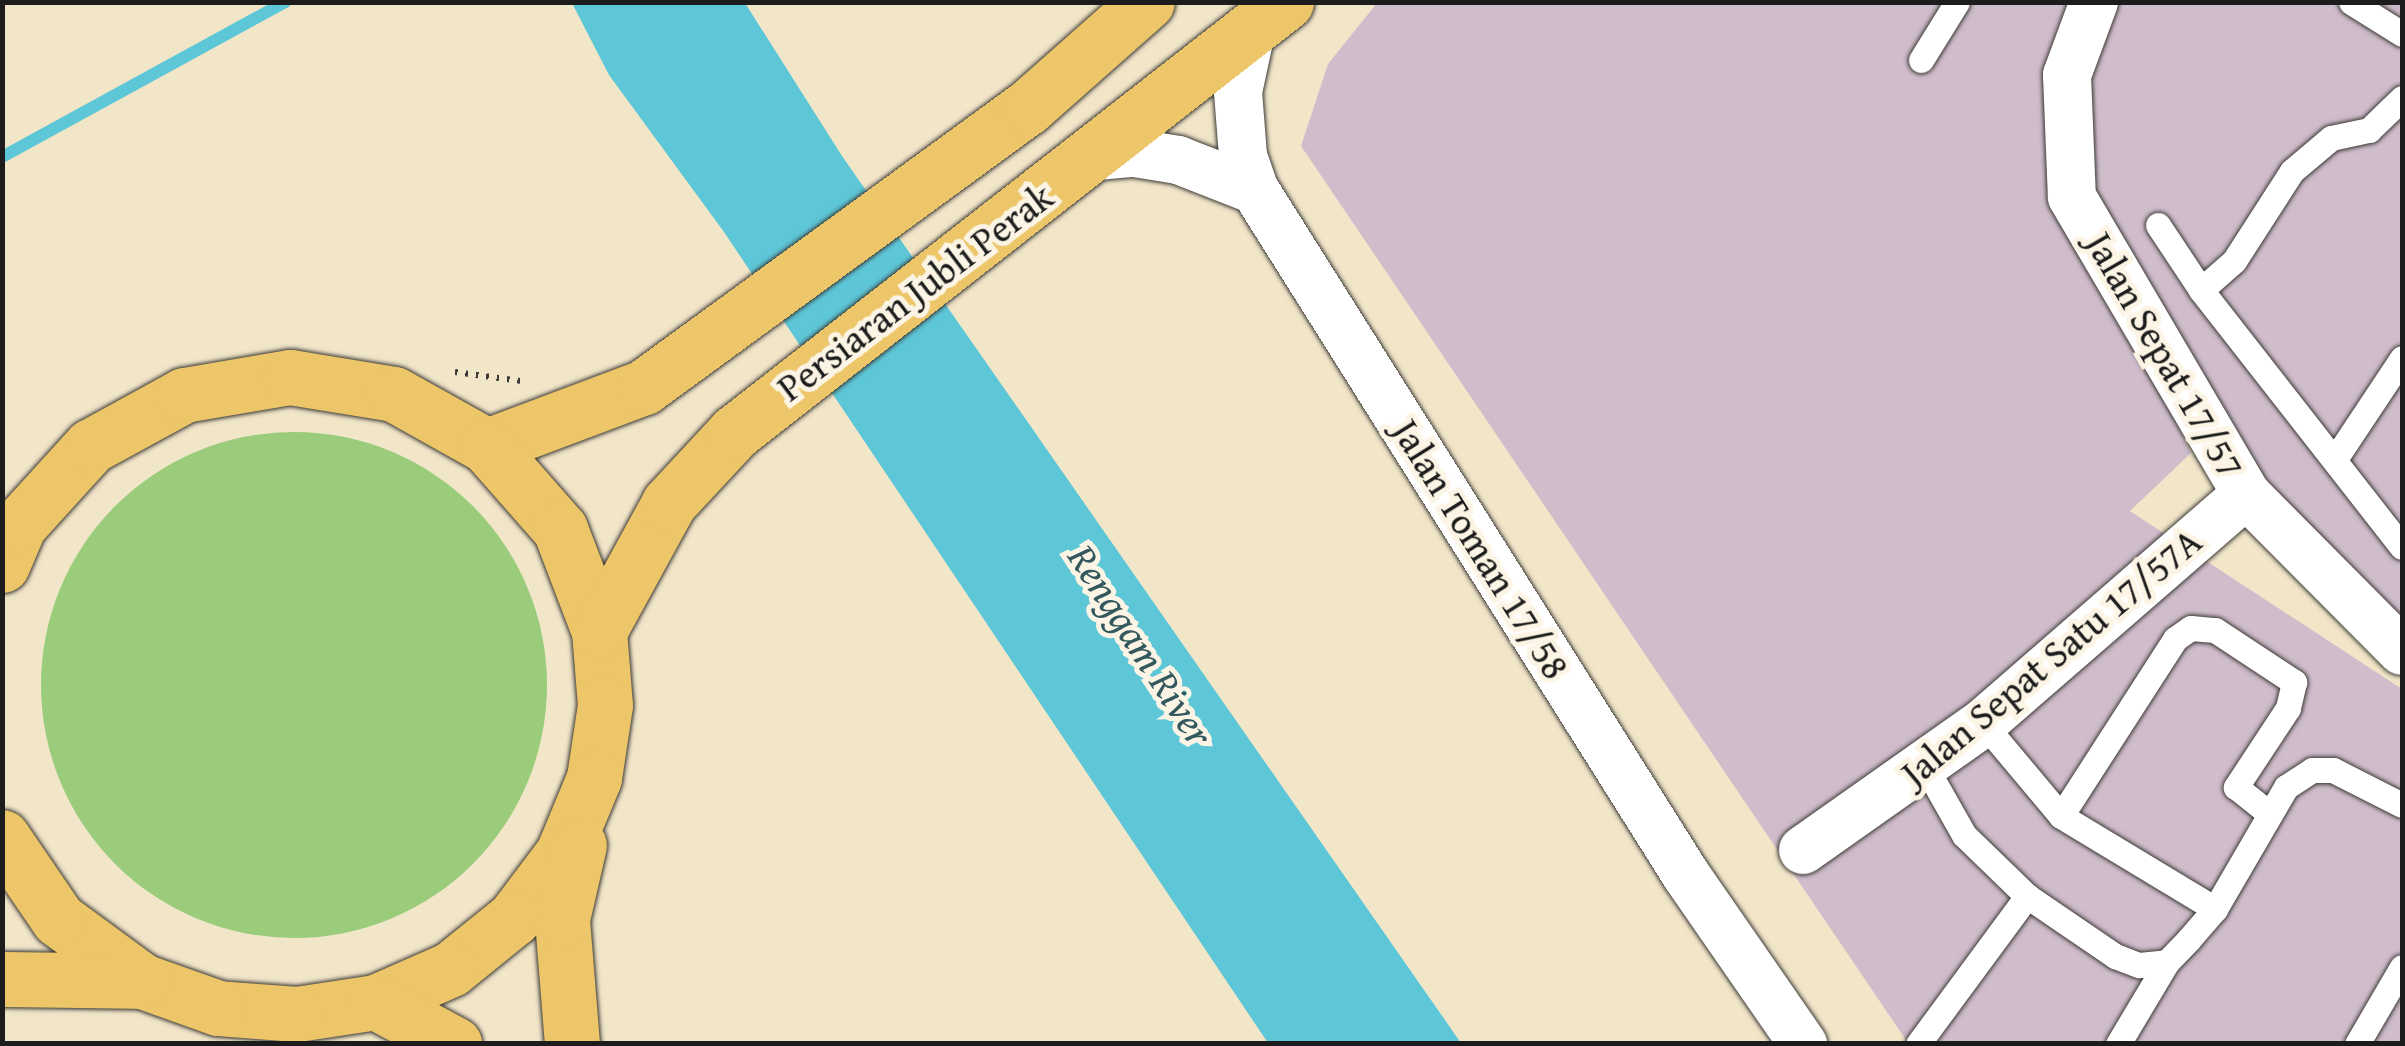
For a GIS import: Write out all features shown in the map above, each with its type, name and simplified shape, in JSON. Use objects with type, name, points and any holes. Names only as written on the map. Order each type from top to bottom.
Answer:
[{"type":"main road","points":[[488,446],[644,387],[755,311],[1027,108],[1148,2]]},
{"type":"main road","name":"Persiaran Jubli Perak","points":[[599,631],[669,503],[735,432],[807,369],[1096,156],[1268,20]]},
{"type":"main road","points":[[2,565],[19,526],[91,446],[184,394],[290,377],[324,382],[394,394],[488,446],[560,529],[599,631],[605,705],[594,778],[562,918],[572,1044]]},
{"type":"main road","points":[[2,837],[58,919],[142,981],[218,1008],[297,1014],[376,1002],[450,968],[514,918],[563,854],[594,778]]},
{"type":"main road","points":[[2,979],[142,981]]},
{"type":"main road","points":[[376,1002],[454,1044]]},
{"type":"street","name":"Jalan Sepat 17/57","points":[[2094,2],[2067,75],[2072,197],[2246,494],[2402,651]]},
{"type":"street","name":"Jalan Toman 17/58","points":[[1268,20],[1238,92],[1243,156],[1256,190],[1686,876],[1803,1044]]},
{"type":"street","points":[[1096,156],[1135,153],[1178,160],[1256,190]]},
{"type":"street","name":"Jalan Sepat Satu 17/57A","points":[[1803,850],[1983,724],[2246,494]]},
{"type":"lane","points":[[1921,60],[1957,2]]},
{"type":"lane","points":[[2351,2],[2402,34]]},
{"type":"lane","points":[[2201,290],[2234,261],[2292,171],[2331,138],[2368,130],[2402,98]]},
{"type":"lane","points":[[2158,224],[2201,290],[2402,547]]},
{"type":"lane","points":[[2335,460],[2402,358]]},
{"type":"lane","points":[[2062,816],[2175,639],[2191,628],[2214,630],[2294,682],[2288,708],[2236,787],[2270,814]]},
{"type":"lane","points":[[1983,724],[2062,816],[2215,908]]},
{"type":"lane","points":[[1925,766],[1964,835],[2027,896],[2115,956],[2139,965],[2167,962]]},
{"type":"lane","points":[[2118,1044],[2167,962],[2215,908],[2286,787],[2312,770],[2333,770],[2402,804]]},
{"type":"lane","points":[[1918,1044],[2027,896]]},
{"type":"lane","points":[[2356,1044],[2402,967]]},
{"type":"shaded area","points":[[1377,3],[2402,3],[2402,635],[2246,494],[2079,212],[2191,453],[2130,511],[2402,689],[2402,1043],[1908,1043],[1301,146],[1328,64]]},
{"type":"green space","points":[[294,432],[343,437],[391,451],[435,475],[473,506],[504,544],[528,588],[542,636],[547,685],[542,734],[528,782],[504,826],[473,864],[435,895],[391,919],[343,933],[294,938],[245,933],[197,919],[153,895],[115,864],[84,826],[60,782],[46,734],[41,685],[46,636],[60,588],[84,544],[115,506],[153,475],[197,451],[245,437]]},
{"type":"water","name":"Renggam River","points":[[572,3],[745,3],[842,156],[1461,1043],[1268,1043],[724,232],[609,75]]},
{"type":"waterway","points":[[2,157],[285,2]]}]
